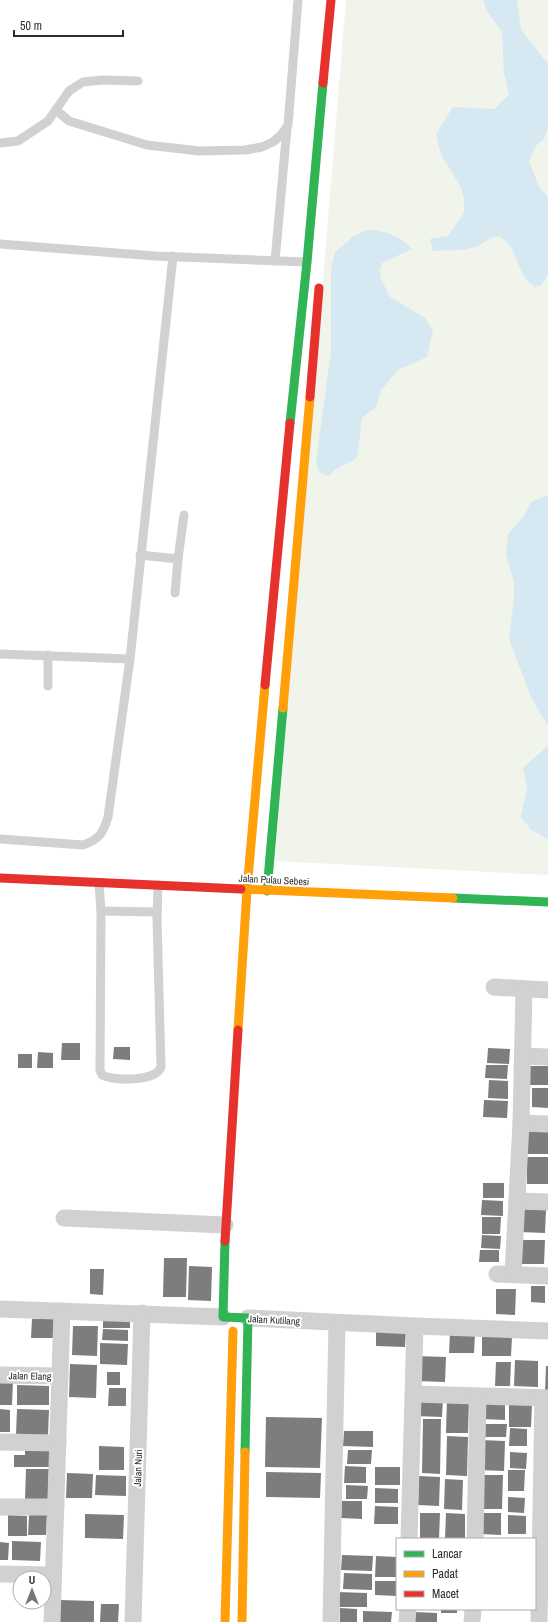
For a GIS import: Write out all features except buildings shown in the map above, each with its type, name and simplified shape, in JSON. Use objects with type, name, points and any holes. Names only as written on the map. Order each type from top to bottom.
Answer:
[{"type":"street","points":[[242,1622],[246,1422],[224,1225],[247,890],[280,515],[307,262],[331,0]]},
{"type":"street","points":[[267,891],[320,278]]},
{"type":"street","name":"Jalan Pulau Sebesi","points":[[0,878],[267,891],[548,902]]},
{"type":"street","points":[[494,987],[524,990],[548,990]]},
{"type":"street","points":[[524,990],[521,1123],[517,1201],[505,1274],[548,1276]]},
{"type":"street","points":[[523,1056],[548,1057]]},
{"type":"street","points":[[521,1123],[548,1124]]},
{"type":"street","points":[[517,1201],[548,1202]]},
{"type":"street","points":[[64,1218],[224,1225]]},
{"type":"street","name":"Jalan Kutilang","points":[[0,1309],[142,1313],[337,1323],[548,1331]]},
{"type":"street","points":[[52,1622],[62,1311]]},
{"type":"street","name":"Jalan Nuri","points":[[132,1622],[142,1313]]},
{"type":"street","points":[[225,1622],[230,1421],[235,1318]]},
{"type":"street","points":[[331,1622],[337,1323]]},
{"type":"street","points":[[409,1538],[415,1326]]},
{"type":"street","name":"Jalan Elang","points":[[0,1375],[60,1376]]},
{"type":"street","points":[[413,1394],[546,1398],[544,1535],[539,1622]]},
{"type":"street","points":[[474,1538],[478,1396]]},
{"type":"street","points":[[230,1421],[246,1422]]},
{"type":"street","points":[[0,1442],[58,1443]]},
{"type":"street","points":[[0,1507],[56,1507]]},
{"type":"street","points":[[0,1574],[53,1575]]},
{"type":"street","points":[[407,1622],[408,1610]]},
{"type":"street","points":[[472,1622],[473,1610]]},
{"type":"lane","points":[[275,261],[298,0]]},
{"type":"lane","points":[[0,143],[18,141],[48,121],[69,91],[83,82],[103,80],[138,81]]},
{"type":"lane","points":[[56,110],[69,121],[147,145],[199,151],[244,150],[262,146],[273,142],[281,136],[288,125]]},
{"type":"lane","points":[[0,244],[173,256],[307,262]]},
{"type":"lane","points":[[0,839],[83,844],[94,841],[103,832],[108,817],[130,659],[173,256]]},
{"type":"lane","points":[[175,593],[184,515]]},
{"type":"lane","points":[[140,555],[178,559]]},
{"type":"lane","points":[[0,654],[130,659]]},
{"type":"lane","points":[[48,656],[48,686]]},
{"type":"lane","points":[[99,883],[101,911],[100,1070],[102,1075],[108,1078],[119,1079],[152,1076],[159,1072],[161,1067],[157,912],[158,885]]},
{"type":"lane","points":[[101,911],[157,912]]},
{"type":"shaded area","points":[[346,0],[548,0],[548,875],[275,861]]},
{"type":"shaded area","points":[[483,0],[517,0],[521,30],[548,64],[548,127],[544,139],[536,146],[529,161],[539,187],[548,197],[548,275],[541,285],[535,287],[526,279],[520,269],[510,245],[499,236],[475,247],[433,251],[430,239],[448,236],[464,213],[464,199],[461,187],[441,155],[436,134],[453,107],[494,109],[509,95],[504,73],[502,32],[487,11]]},
{"type":"shaded area","points":[[367,230],[380,231],[397,237],[412,249],[382,263],[380,271],[381,279],[390,297],[425,318],[433,331],[427,357],[398,370],[381,390],[376,407],[362,418],[357,458],[334,470],[329,476],[319,473],[316,461],[331,352],[331,268],[335,252],[354,236]]},
{"type":"shaded area","points":[[548,495],[548,726],[531,697],[509,639],[514,599],[514,582],[506,554],[508,534],[524,516],[531,502]]},
{"type":"shaded area","points":[[548,746],[548,839],[531,830],[521,817],[527,787],[523,768]]},
{"type":"traffic: fast","points":[[290,423],[307,262],[323,83]]},
{"type":"traffic: fast","points":[[267,891],[283,708]]},
{"type":"traffic: fast","points":[[453,898],[548,902]]},
{"type":"traffic: fast","points":[[225,1241],[223,1317],[248,1318],[245,1452]]},
{"type":"traffic: slow","points":[[283,708],[310,397]]},
{"type":"traffic: slow","points":[[238,1030],[247,890],[265,685]]},
{"type":"traffic: slow","points":[[241,889],[453,898]]},
{"type":"traffic: slow","points":[[225,1622],[233,1331]]},
{"type":"traffic: slow","points":[[242,1622],[245,1452]]},
{"type":"traffic: jam","points":[[323,83],[331,0]]},
{"type":"traffic: jam","points":[[310,397],[319,288]]},
{"type":"traffic: jam","points":[[265,685],[290,423]]},
{"type":"traffic: jam","points":[[0,878],[241,889]]},
{"type":"traffic: jam","points":[[225,1241],[238,1030]]}]
